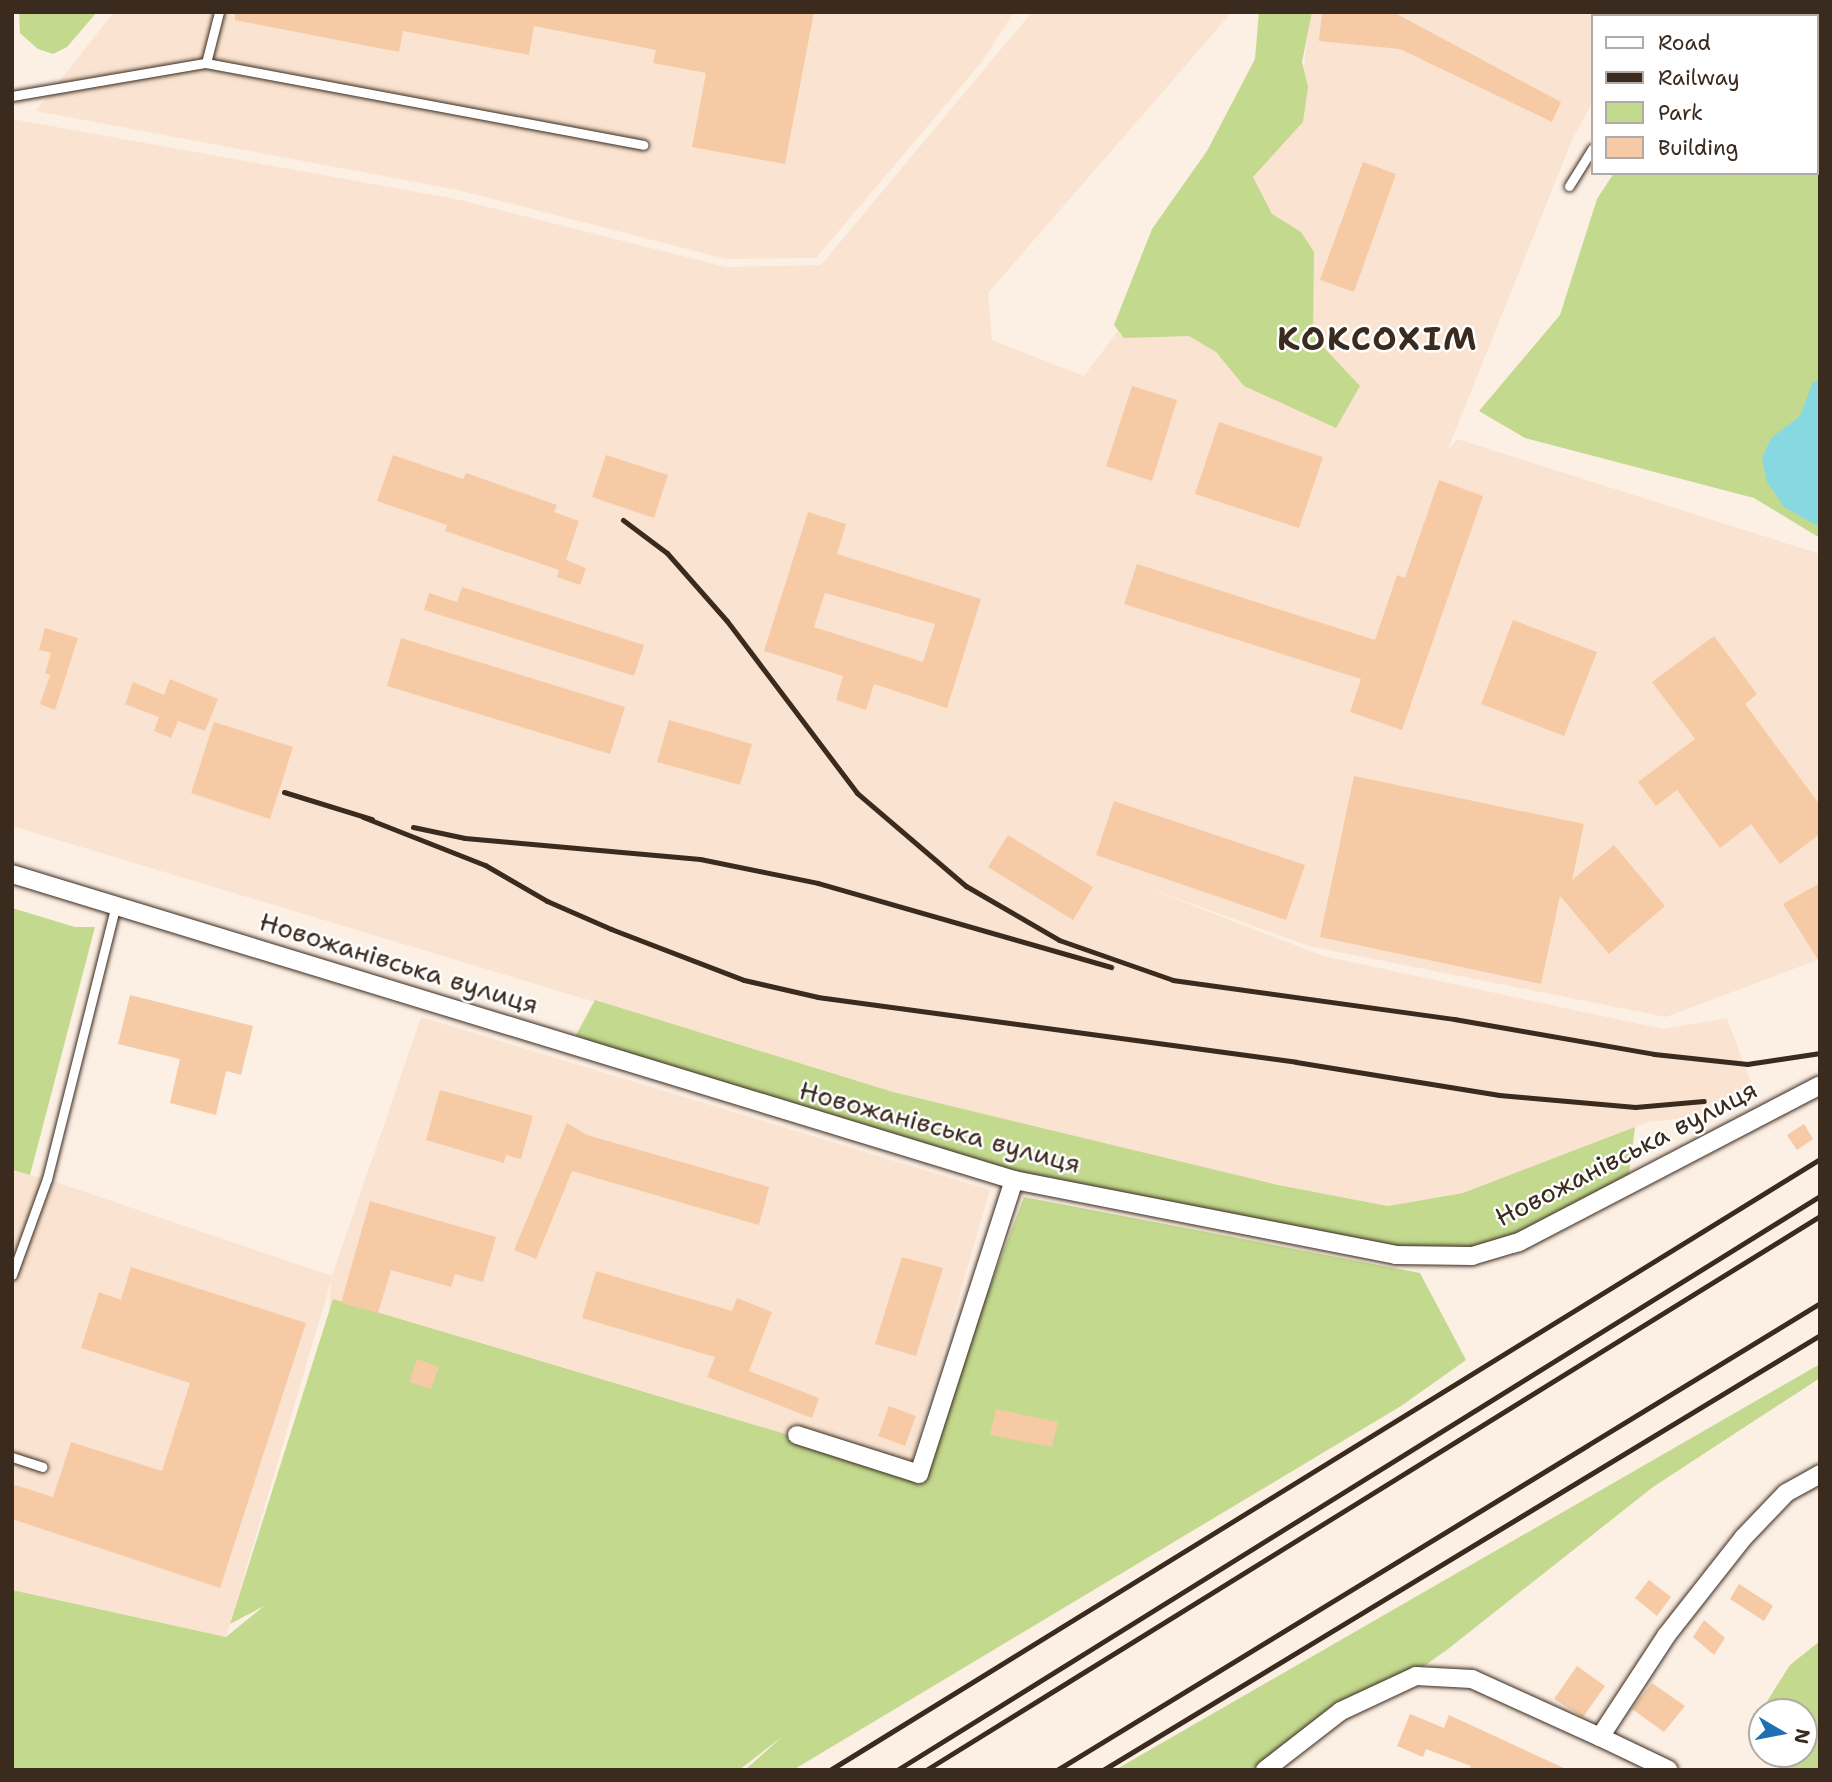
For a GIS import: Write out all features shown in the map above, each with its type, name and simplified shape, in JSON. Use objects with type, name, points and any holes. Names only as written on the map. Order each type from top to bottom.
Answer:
[{"type":"street","name":"Новожанівська вулиця","points":[[12,874],[1014,1180],[1395,1255],[1472,1256],[1519,1242],[1820,1085]]},
{"type":"street","points":[[797,1434],[919,1474],[1014,1180]]},
{"type":"street","points":[[1600,1737],[1666,1636],[1743,1538],[1786,1493],[1820,1474]]},
{"type":"street","points":[[1265,1770],[1341,1711],[1416,1676],[1472,1679],[1669,1770]]},
{"type":"lane","points":[[206,62],[219,12]]},
{"type":"lane","points":[[12,96],[206,62],[643,145]]},
{"type":"lane","points":[[1569,186],[1590,152]]},
{"type":"lane","points":[[12,1275],[47,1179],[116,905]]},
{"type":"lane","points":[[12,1457],[42,1467]]},
{"type":"shaded area","points":[[114,12],[1014,12],[981,63],[816,258],[726,259],[458,190],[36,111]]},
{"type":"shaded area","points":[[1032,12],[1232,12],[988,293],[992,340],[1084,376],[1301,87],[1311,12],[1643,12],[1590,14],[1590,107],[1572,140],[1447,451],[1457,439],[1820,554],[1820,959],[1666,1017],[1309,946],[1137,884],[1323,956],[1663,1029],[1727,1018],[1754,1091],[1705,1116],[1648,1122],[1463,1193],[1388,1206],[1201,1171],[903,1095],[12,826],[12,119],[456,199],[726,267],[821,265]]},
{"type":"shaded area","points":[[421,1017],[990,1190],[902,1494],[329,1309],[331,1281],[226,1637],[12,1590],[12,1171],[47,1179],[332,1276]]},
{"type":"green space","points":[[19,12],[97,12],[67,47],[53,54],[38,49],[20,33]]},
{"type":"green space","points":[[1259,12],[1312,12],[1302,62],[1308,87],[1303,122],[1253,177],[1272,214],[1301,232],[1314,252],[1313,336],[1360,386],[1336,428],[1244,386],[1216,352],[1189,336],[1124,338],[1114,325],[1152,229],[1207,151],[1255,59]]},
{"type":"green space","points":[[1820,12],[1820,538],[1754,498],[1525,438],[1479,411],[1560,315],[1597,199],[1613,175],[1818,175],[1818,14],[1705,14]]},
{"type":"green space","points":[[12,908],[75,927],[95,927],[30,1175],[12,1170]]},
{"type":"green space","points":[[595,1000],[893,1092],[1278,1185],[1388,1206],[1463,1193],[1635,1127],[1629,1174],[1504,1247],[1425,1256],[1014,1180],[718,1091],[576,1035]]},
{"type":"green space","points":[[1024,1197],[1420,1273],[1466,1360],[1401,1406],[793,1770],[745,1770],[783,1736],[739,1770],[12,1770],[12,1590],[226,1637],[264,1606],[230,1624],[333,1299],[919,1474]]},
{"type":"green space","points":[[1820,1364],[1820,1378],[1653,1487],[1448,1649],[1396,1686],[1250,1770],[1115,1770]]},
{"type":"green space","points":[[1820,1641],[1820,1770],[1781,1770],[1818,1768],[1818,1698],[1769,1698],[1790,1665]]},
{"type":"water","points":[[1820,379],[1820,527],[1784,507],[1767,482],[1762,458],[1771,438],[1800,416],[1813,382]]},
{"type":"building","points":[[235,12],[814,12],[785,164],[692,147],[706,73],[653,63],[656,50],[534,26],[529,55],[403,31],[399,52],[235,20]]},
{"type":"building","points":[[1322,12],[1393,12],[1561,102],[1552,122],[1400,49],[1319,41]]},
{"type":"building","points":[[1363,162],[1396,174],[1354,292],[1320,280]]},
{"type":"building","points":[[1132,386],[1177,400],[1152,481],[1106,466]]},
{"type":"building","points":[[1219,422],[1323,457],[1299,528],[1195,494]]},
{"type":"building","points":[[393,455],[463,479],[466,473],[557,505],[554,512],[579,521],[566,560],[586,568],[580,585],[557,577],[559,570],[445,531],[447,525],[377,501]]},
{"type":"building","points":[[606,455],[668,475],[654,518],[592,497]]},
{"type":"building","points":[[1439,480],[1483,496],[1402,730],[1350,712],[1361,679],[1124,604],[1137,564],[1375,640],[1397,575],[1405,578]]},
{"type":"building","points":[[808,512],[846,524],[837,554],[981,599],[947,708],[874,684],[866,710],[836,700],[843,676],[764,651]],"holes":[[[825,593],[935,624],[923,662],[814,627]]]},
{"type":"building","points":[[462,587],[644,645],[634,676],[424,610],[429,593],[457,602]]},
{"type":"building","points":[[1513,620],[1597,652],[1564,736],[1481,704]]},
{"type":"building","points":[[45,628],[78,638],[55,710],[40,704],[50,675],[45,673],[51,653],[39,650]]},
{"type":"building","points":[[1714,636],[1757,694],[1745,704],[1820,805],[1820,834],[1780,864],[1751,824],[1720,848],[1677,790],[1656,806],[1638,782],[1695,739],[1652,682]]},
{"type":"building","points":[[401,638],[625,707],[610,754],[387,686]]},
{"type":"building","points":[[170,679],[218,699],[205,731],[178,721],[171,738],[154,731],[159,717],[125,704],[133,682],[164,695]]},
{"type":"building","points":[[669,720],[752,744],[740,785],[657,762]]},
{"type":"building","points":[[214,722],[293,747],[270,819],[191,793]]},
{"type":"building","points":[[1354,776],[1584,824],[1572,880],[1614,845],[1665,906],[1609,954],[1560,896],[1541,984],[1320,937]]},
{"type":"building","points":[[1114,801],[1305,865],[1286,920],[1096,855]]},
{"type":"building","points":[[1008,835],[1093,887],[1073,920],[988,867]]},
{"type":"building","points":[[1820,883],[1820,963],[1783,904]]},
{"type":"building","points":[[130,995],[253,1026],[241,1075],[226,1071],[216,1115],[170,1103],[180,1059],[118,1044]]},
{"type":"building","points":[[440,1090],[533,1116],[521,1159],[506,1155],[504,1163],[426,1140]]},
{"type":"building","points":[[567,1123],[587,1135],[769,1187],[759,1225],[572,1171],[536,1259],[514,1250]]},
{"type":"building","points":[[1804,1124],[1813,1139],[1797,1150],[1787,1135]]},
{"type":"building","points":[[370,1201],[496,1237],[483,1282],[455,1274],[451,1287],[391,1270],[378,1313],[341,1303]]},
{"type":"building","points":[[902,1257],[943,1268],[916,1356],[875,1344]]},
{"type":"building","points":[[131,1267],[306,1323],[220,1588],[12,1519],[12,1484],[53,1497],[71,1442],[162,1471],[190,1383],[81,1348],[99,1292],[121,1300]]},
{"type":"building","points":[[596,1271],[732,1311],[737,1298],[772,1312],[749,1371],[819,1398],[812,1418],[707,1377],[715,1357],[582,1318]]},
{"type":"building","points":[[417,1359],[439,1367],[431,1389],[409,1382]]},
{"type":"building","points":[[889,1406],[916,1416],[905,1446],[878,1436]]},
{"type":"building","points":[[996,1409],[1058,1422],[1052,1447],[990,1435]]},
{"type":"building","points":[[1649,1580],[1671,1597],[1657,1616],[1635,1598]]},
{"type":"building","points":[[1739,1584],[1773,1606],[1764,1621],[1730,1599]]},
{"type":"building","points":[[1704,1620],[1725,1638],[1714,1655],[1693,1637]]},
{"type":"building","points":[[1577,1666],[1605,1686],[1583,1717],[1554,1699]]},
{"type":"building","points":[[1652,1683],[1685,1706],[1664,1732],[1632,1709]]},
{"type":"building","points":[[1410,1714],[1444,1728],[1449,1715],[1568,1770],[1469,1770],[1471,1766],[1426,1749],[1423,1757],[1397,1746]]},
{"type":"railway","points":[[623,520],[667,553],[727,621],[857,793],[966,886],[1059,940],[1173,980],[1454,1019],[1654,1054],[1747,1064],[1820,1053]]},
{"type":"railway","points":[[284,792],[372,819]]},
{"type":"railway","points":[[363,817],[485,865],[547,901],[611,929],[744,980],[818,997],[1296,1062],[1499,1095],[1635,1107],[1704,1101]]},
{"type":"railway","points":[[413,827],[465,838],[700,859],[818,883],[1111,967]]},
{"type":"railway","points":[[830,1770],[1820,1159]]},
{"type":"railway","points":[[897,1770],[1820,1196]]},
{"type":"railway","points":[[926,1770],[1820,1216]]},
{"type":"railway","points":[[1057,1770],[1820,1303]]},
{"type":"railway","points":[[1103,1770],[1820,1335]]},
{"type":"district","name":"КОКСОХІМ","points":[[1378,339]]}]
